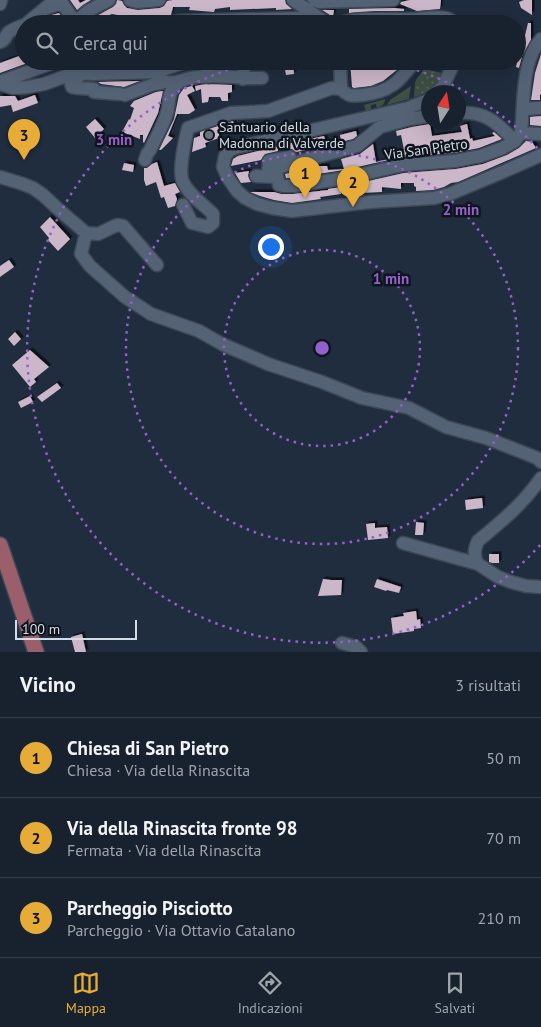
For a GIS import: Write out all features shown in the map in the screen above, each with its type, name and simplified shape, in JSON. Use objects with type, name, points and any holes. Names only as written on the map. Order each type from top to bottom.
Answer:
[{"type":"main road","points":[[0,545],[6,579],[36,652]]},
{"type":"street","points":[[0,4],[1,0]]},
{"type":"street","points":[[36,15],[55,0]]},
{"type":"street","points":[[84,15],[88,11],[110,0]]},
{"type":"street","points":[[130,0],[137,2],[160,0]]},
{"type":"street","points":[[293,0],[315,15]]},
{"type":"street","points":[[314,0],[320,2],[393,0]]},
{"type":"street","points":[[44,9],[62,3],[72,15]]},
{"type":"street","points":[[175,14],[228,11],[285,11],[287,15]]},
{"type":"street","points":[[0,42],[4,41],[8,33],[15,29]]},
{"type":"street","points":[[518,137],[523,109],[525,75],[537,43],[541,39]]},
{"type":"street","points":[[0,86],[37,70]]},
{"type":"street","points":[[208,70],[209,77]]},
{"type":"street","points":[[243,79],[244,70]]},
{"type":"street","points":[[340,70],[341,88],[352,96],[376,93],[396,84],[407,70]]},
{"type":"street","points":[[444,85],[451,70]]},
{"type":"street","points":[[0,86],[13,88],[28,87],[74,73],[154,72],[179,82]]},
{"type":"street","points":[[82,73],[71,84],[72,87],[94,89],[94,92],[122,94],[161,83],[154,72]]},
{"type":"street","points":[[145,160],[168,113],[168,100],[171,89],[179,82],[190,78],[209,77],[262,78]]},
{"type":"street","points":[[184,205],[192,223],[208,226],[212,223],[213,214],[188,190],[182,180],[181,173],[188,128],[231,112],[268,111],[332,88],[341,88]]},
{"type":"street","points":[[421,103],[408,108],[235,148],[225,156],[223,167],[237,192],[245,198],[272,208],[292,211],[370,202],[434,198],[450,194],[541,155]]},
{"type":"street","points":[[523,109],[541,108]]},
{"type":"street","points":[[466,114],[494,121],[518,137],[541,134]]},
{"type":"street","name":"Via San Pietro","points":[[421,117],[380,127],[357,146],[280,167],[276,172],[267,176],[278,185],[293,186],[346,178],[402,165],[455,162],[481,156],[503,148],[518,137]]},
{"type":"street","points":[[267,176],[269,161],[329,148]]},
{"type":"street","points":[[0,177],[24,184],[43,195],[86,233],[98,234],[108,231],[117,225],[123,226],[157,265]]},
{"type":"street","points":[[86,233],[81,254],[90,266],[125,297],[151,314],[199,331],[222,344],[268,364],[362,398],[409,408],[446,427],[486,438],[537,458],[541,462]]},
{"type":"street","points":[[478,564],[475,559],[474,548],[478,541],[520,504],[541,478]]},
{"type":"street","points":[[403,543],[478,564],[498,577],[511,582],[541,587]]},
{"type":"street","points":[[342,643],[356,647],[362,652]]},
{"type":"green space","points":[[423,70],[442,73],[434,85],[421,85],[421,94],[414,97],[415,82]]},
{"type":"green space","points":[[411,86],[409,99],[387,105],[390,100]]},
{"type":"green space","points":[[385,99],[382,106],[377,108],[376,104],[371,105],[371,109],[366,111],[364,105]]},
{"type":"building","points":[[70,0],[78,0],[80,3],[91,0],[77,10]]},
{"type":"building","points":[[117,0],[122,1],[127,8],[138,10],[160,8],[167,1],[173,0],[285,0],[286,4],[292,9],[230,10],[230,7],[215,9],[214,12],[189,10],[190,7],[173,7],[171,15],[98,15],[116,4]]},
{"type":"building","points":[[410,0],[441,0],[440,9],[417,11],[400,4]]},
{"type":"building","points":[[532,0],[532,15],[521,8],[519,2]]},
{"type":"building","points":[[349,9],[404,9],[404,11],[349,13]]},
{"type":"building","points":[[322,10],[334,10],[333,15]]},
{"type":"building","points":[[528,23],[531,23],[531,40],[526,49]]},
{"type":"building","points":[[541,54],[540,100],[531,100],[535,73]]},
{"type":"building","points":[[15,58],[15,68],[0,73],[0,63]]},
{"type":"building","points":[[285,70],[294,70],[294,74],[286,75]]},
{"type":"building","points":[[351,70],[397,70],[383,81],[371,86],[352,87]]},
{"type":"building","points":[[140,81],[124,87],[98,82]]},
{"type":"building","points":[[206,84],[232,85],[232,92],[228,93],[228,101],[222,101],[220,97],[209,97],[208,102],[202,103],[201,89],[196,91],[195,86]]},
{"type":"building","points":[[192,86],[195,91],[187,95],[195,110],[189,114],[177,114],[168,136],[173,138],[159,150],[174,119],[179,95],[184,88]]},
{"type":"building","points":[[163,91],[158,113],[144,143],[143,135],[140,135],[140,139],[122,132],[130,120],[134,108],[130,106],[134,101]]},
{"type":"building","points":[[35,95],[38,103],[13,112],[11,105],[0,107],[0,96],[15,96],[18,101]]},
{"type":"building","points":[[541,116],[541,126],[530,125],[530,117]]},
{"type":"building","points":[[95,119],[104,129],[95,138],[86,127]]},
{"type":"building","name":"Santuario della Madonna di Valverde","points":[[233,121],[235,127],[219,133],[219,138],[205,143],[206,147],[192,152],[194,138],[200,136],[200,132]]},
{"type":"building","points":[[467,124],[470,139],[472,138],[473,141],[495,136],[492,133],[494,132],[502,139],[479,148],[454,153],[402,157],[344,170],[286,178],[285,174],[316,166],[327,166],[328,170],[344,169],[341,159],[360,154],[373,144],[376,162],[389,159],[388,154],[404,150],[401,135],[397,136],[396,131],[421,126],[421,130],[431,130],[432,136],[462,132],[461,130],[466,130]]},
{"type":"building","points":[[356,131],[357,136],[353,139],[341,142],[340,135]]},
{"type":"building","points":[[324,136],[327,146],[296,152],[292,149],[283,150],[282,145]]},
{"type":"building","points":[[526,141],[532,142],[536,148],[458,182],[433,190],[416,191],[414,183],[401,183],[401,189],[382,187],[382,192],[362,193],[361,191],[355,192],[355,189],[346,186],[404,173],[456,169],[483,164],[507,155]]},
{"type":"building","points":[[278,146],[278,151],[265,154],[261,160],[231,166],[233,159],[238,156]]},
{"type":"building","points":[[157,162],[164,186],[175,183],[180,192],[175,194],[177,199],[175,206],[168,208],[164,197],[161,198],[156,182],[146,186],[144,168]]},
{"type":"building","points":[[124,163],[134,165],[133,172],[122,170]]},
{"type":"building","points":[[249,171],[248,176],[251,182],[241,183],[235,173]]},
{"type":"building","points":[[341,187],[341,194],[292,203],[274,200],[250,192],[293,194]]},
{"type":"building","points":[[50,217],[70,239],[58,251],[40,227]]},
{"type":"building","points":[[9,260],[14,267],[0,277],[0,266]]},
{"type":"building","points":[[15,332],[21,339],[14,346],[8,339]]},
{"type":"building","points":[[30,350],[49,367],[34,379],[36,382],[30,387],[12,365]]},
{"type":"building","points":[[57,383],[61,388],[42,402],[37,397]]},
{"type":"building","points":[[30,396],[33,402],[21,408],[18,402]]},
{"type":"building","points":[[482,498],[483,508],[466,510],[465,500]]},
{"type":"building","points":[[416,522],[424,523],[423,535],[415,535]]},
{"type":"building","points":[[375,523],[375,528],[387,527],[388,538],[368,540],[366,524]]},
{"type":"building","points":[[489,554],[499,554],[499,563],[489,562]]},
{"type":"building","points":[[323,579],[342,580],[341,595],[318,596]]},
{"type":"building","points":[[377,579],[401,587],[399,593],[374,587]]},
{"type":"building","points":[[416,611],[417,620],[420,619],[421,628],[393,634],[391,618],[404,616],[403,613]]},
{"type":"building","points":[[82,634],[86,652],[75,652],[71,637]]},
{"type":"place","name":"Santuario della Madonna di Valverde","points":[[209,135]]},
{"type":"place","name":"Parcheggio Pisciotto","points":[[24,160]]},
{"type":"place","name":"Chiesa di San Pietro","points":[[305,198]]},
{"type":"place","name":"Via della Rinascita fronte 98","points":[[353,207]]}]
